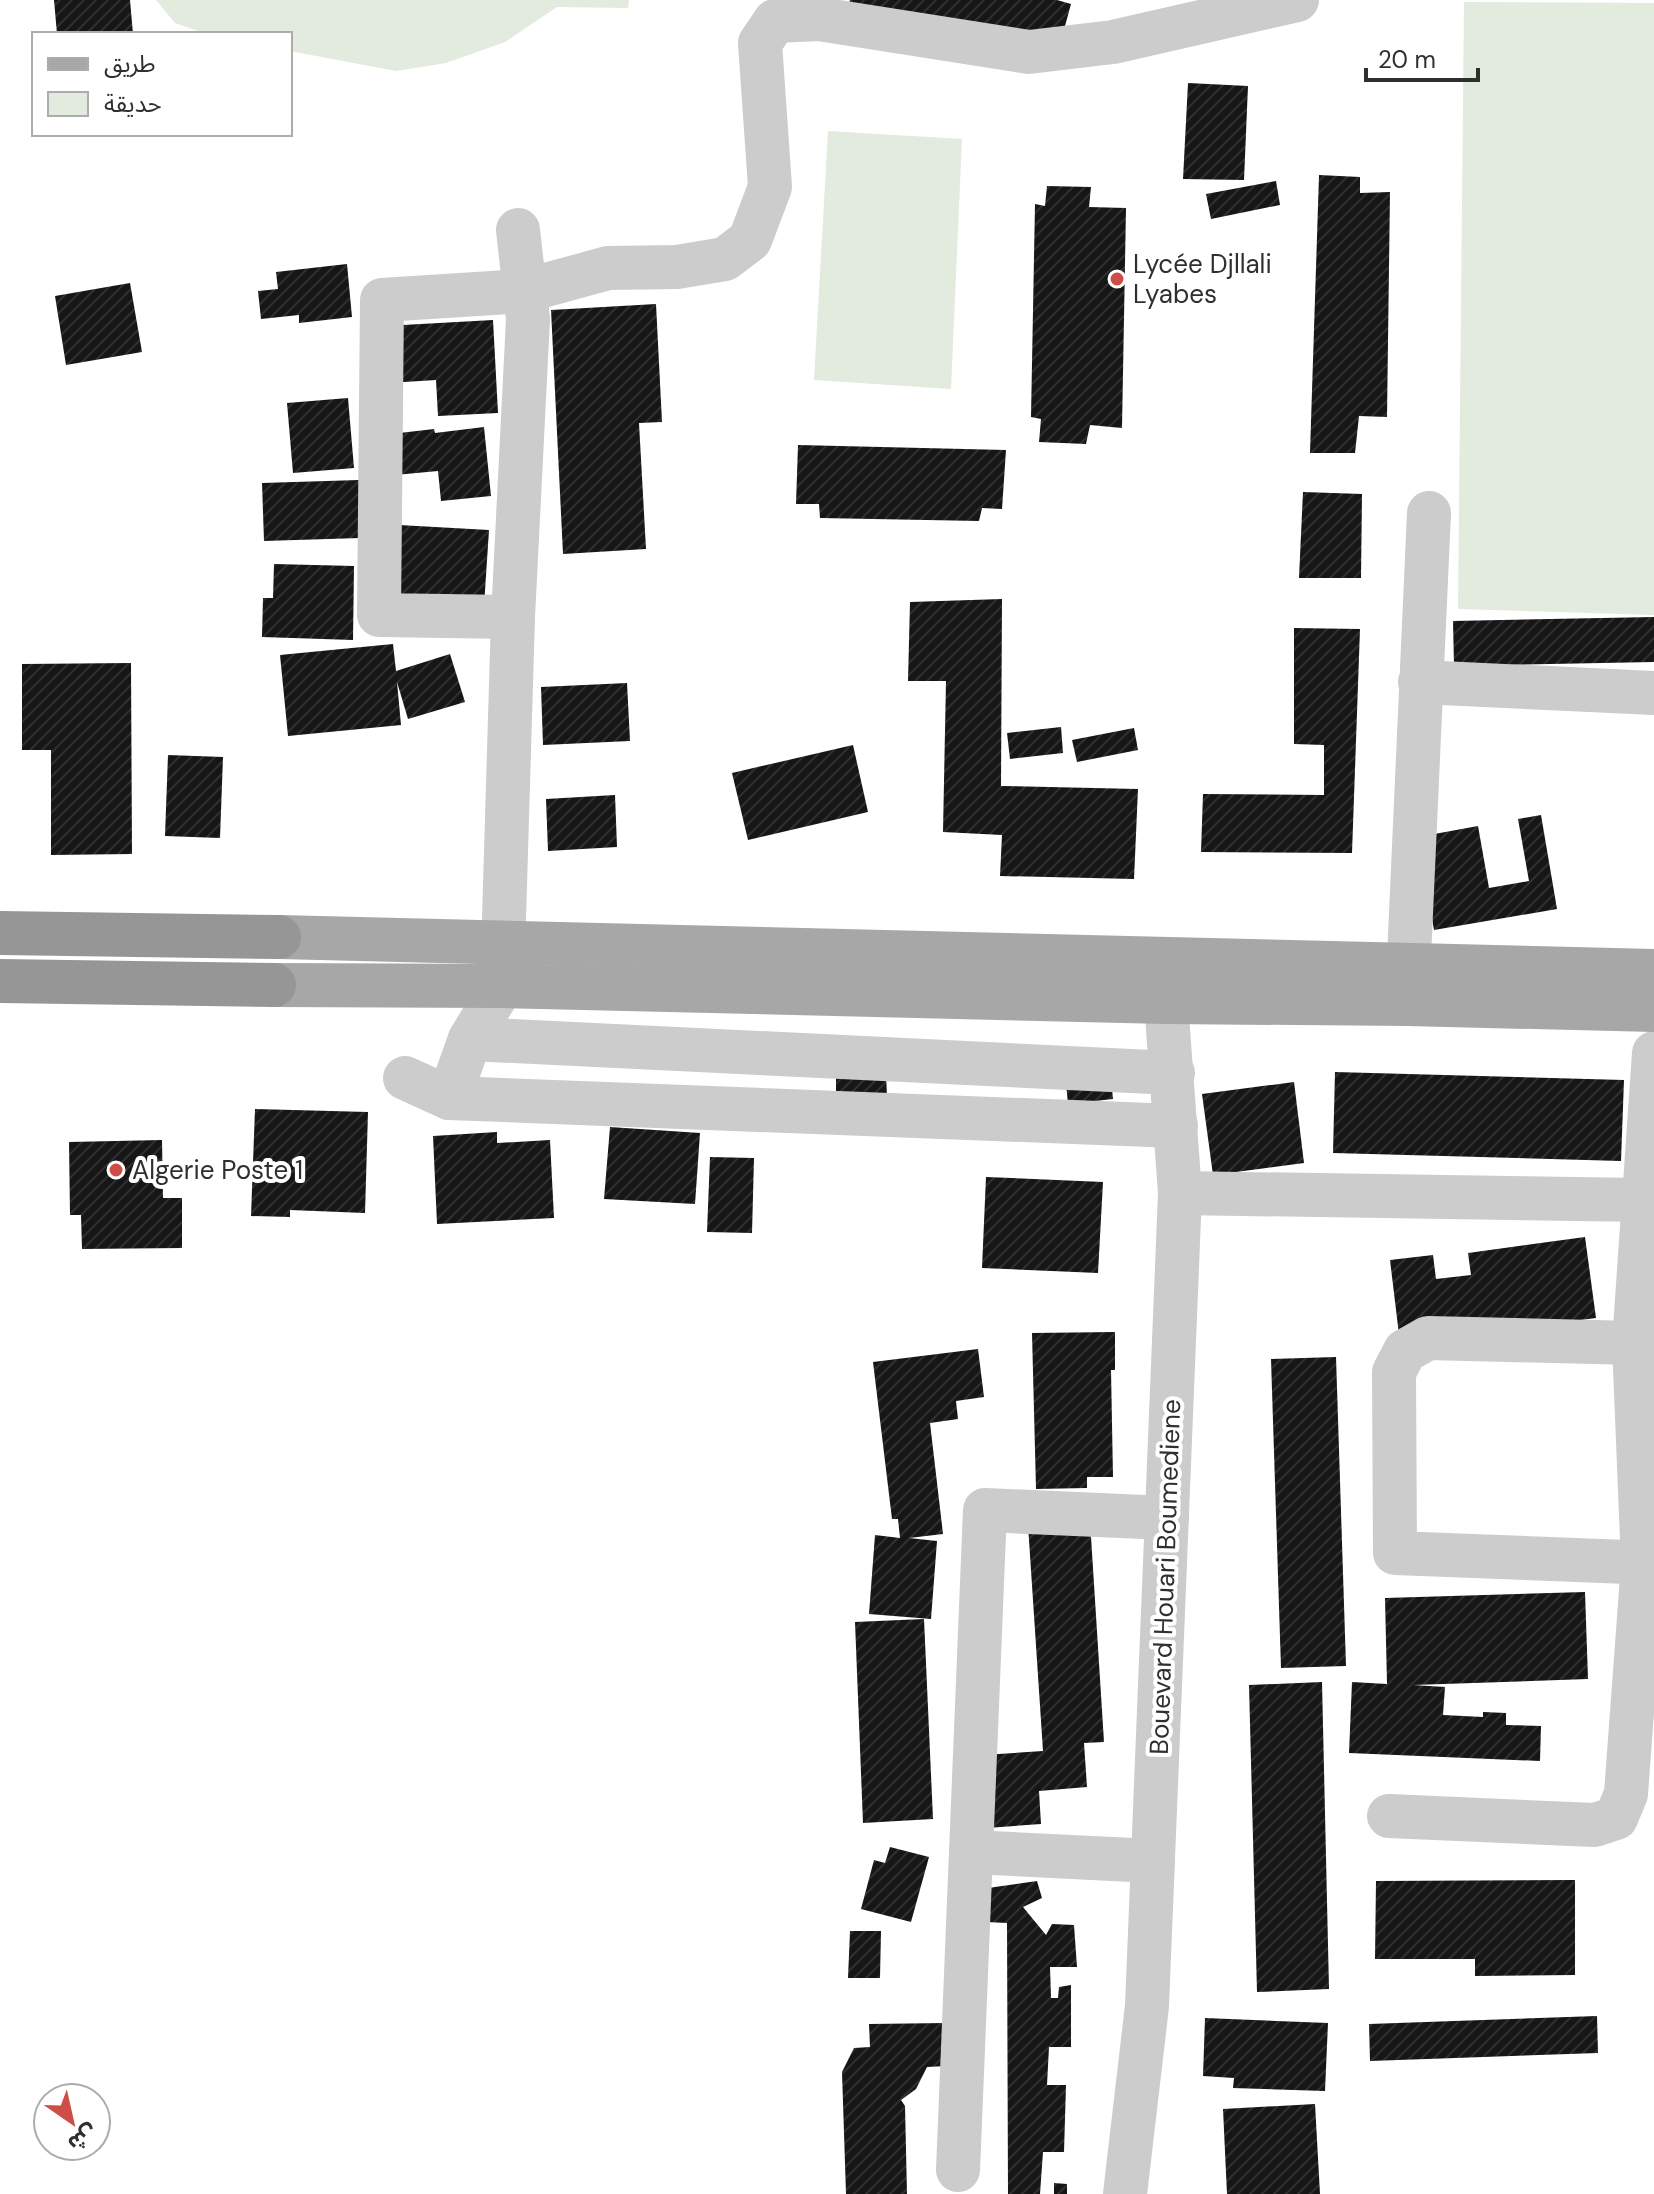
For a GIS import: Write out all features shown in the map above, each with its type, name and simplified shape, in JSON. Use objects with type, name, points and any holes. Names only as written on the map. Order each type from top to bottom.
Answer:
[{"type":"highway","points":[[0,933],[279,937]]},
{"type":"highway","points":[[0,981],[274,985]]},
{"type":"main road","points":[[279,937],[1167,959],[1654,1010]]},
{"type":"main road","points":[[274,985],[502,986],[1166,1002],[1408,984],[1654,971]]},
{"type":"street","points":[[513,617],[379,615],[382,300],[524,291],[608,268],[677,267],[725,259],[750,240],[770,187],[760,43],[775,21],[819,19],[1029,52],[1113,42],[1297,0]]},
{"type":"street","points":[[449,1098],[470,1039],[502,986],[513,617],[528,319],[518,230]]},
{"type":"street","points":[[1408,984],[1429,513]]},
{"type":"street","points":[[1420,682],[1654,693]]},
{"type":"street","name":"Bouevard Houari Boumediene","points":[[1125,2194],[1147,2006],[1180,1193],[1166,1002],[1167,959]]},
{"type":"street","points":[[470,1039],[1173,1073]]},
{"type":"street","points":[[1389,1816],[1595,1825],[1616,1818],[1626,1794],[1648,1563],[1634,1343],[1654,1053]]},
{"type":"street","points":[[405,1078],[449,1098],[1176,1126]]},
{"type":"street","points":[[1180,1193],[1645,1200]]},
{"type":"street","points":[[1634,1343],[1428,1338],[1405,1351],[1394,1372],[1395,1553],[1648,1563]]},
{"type":"street","points":[[958,2170],[985,1510],[1167,1518]]},
{"type":"street","points":[[971,1852],[1153,1861]]},
{"type":"green space","points":[[156,0],[629,0],[628,8],[557,7],[505,42],[446,63],[396,71],[292,51],[292,32],[201,32],[175,23]]},
{"type":"green space","points":[[1464,2],[1654,3],[1654,615],[1458,609]]},
{"type":"green space","points":[[828,131],[962,139],[951,389],[814,380]]},
{"type":"building","points":[[54,0],[130,0],[133,32],[57,32]]},
{"type":"building","points":[[850,0],[1057,0],[1071,4],[1062,37],[848,6]]},
{"type":"building","points":[[1188,83],[1248,86],[1244,180],[1183,179]]},
{"type":"building","points":[[1319,175],[1360,177],[1360,193],[1390,192],[1387,417],[1359,416],[1355,453],[1310,453]]},
{"type":"building","points":[[1276,181],[1280,205],[1211,219],[1206,194]]},
{"type":"building","points":[[1047,186],[1091,187],[1089,207],[1126,208],[1122,428],[1090,425],[1086,444],[1039,442],[1041,419],[1031,417],[1035,204],[1045,206]]},
{"type":"building","points":[[347,264],[352,317],[299,323],[299,315],[261,319],[258,291],[278,289],[276,272]]},
{"type":"building","points":[[130,283],[142,352],[66,365],[55,296]]},
{"type":"building","points":[[656,304],[662,422],[639,423],[646,549],[563,554],[551,310]]},
{"type":"building","points":[[493,320],[498,413],[438,416],[436,380],[388,383],[385,326]]},
{"type":"building","points":[[348,398],[354,468],[293,473],[287,403]]},
{"type":"building","points":[[484,427],[491,496],[441,501],[438,471],[395,475],[391,434]]},
{"type":"building","points":[[798,445],[1006,450],[1002,509],[982,508],[979,521],[820,518],[819,504],[796,504]]},
{"type":"building","points":[[359,480],[360,538],[264,541],[262,483]]},
{"type":"building","points":[[1303,492],[1362,494],[1361,578],[1299,578]]},
{"type":"building","points":[[399,525],[489,530],[484,606],[395,601]]},
{"type":"building","points":[[274,564],[354,566],[353,640],[262,637],[263,598],[273,598]]},
{"type":"building","points":[[1002,599],[1001,786],[1138,789],[1134,879],[1000,876],[1002,835],[943,832],[946,681],[908,681],[910,602]]},
{"type":"building","points":[[1654,617],[1654,662],[1454,666],[1453,621]]},
{"type":"building","points":[[1294,628],[1360,629],[1352,853],[1201,852],[1203,794],[1324,795],[1324,745],[1294,744]]},
{"type":"building","points":[[393,644],[396,671],[450,654],[465,702],[408,719],[397,682],[401,725],[288,736],[280,655]]},
{"type":"building","points":[[131,663],[132,854],[51,855],[51,750],[22,750],[22,664]]},
{"type":"building","points":[[627,683],[630,741],[543,745],[541,687]]},
{"type":"building","points":[[1061,727],[1063,753],[1010,759],[1007,733]]},
{"type":"building","points":[[1134,728],[1138,750],[1077,762],[1072,740]]},
{"type":"building","points":[[853,745],[868,812],[748,840],[732,773]]},
{"type":"building","points":[[168,755],[223,757],[220,838],[165,836]]},
{"type":"building","points":[[615,795],[617,847],[548,851],[546,799]]},
{"type":"building","points":[[1541,815],[1557,909],[1434,930],[1418,837],[1478,826],[1489,888],[1529,881],[1518,819]]},
{"type":"building","points":[[1335,1072],[1624,1080],[1621,1161],[1333,1153]]},
{"type":"building","points":[[886,1073],[887,1097],[836,1098],[836,1075]]},
{"type":"building","points":[[1111,1078],[1113,1099],[1068,1104],[1066,1083]]},
{"type":"building","points":[[1294,1082],[1304,1163],[1213,1175],[1202,1094]]},
{"type":"building","points":[[255,1109],[368,1112],[365,1213],[290,1210],[290,1217],[251,1216]]},
{"type":"building","points":[[610,1127],[700,1133],[695,1204],[604,1199]]},
{"type":"building","points":[[497,1132],[497,1143],[550,1140],[554,1218],[437,1224],[433,1136]]},
{"type":"building","name":"Algerie Poste 1","points":[[162,1140],[163,1198],[182,1198],[182,1248],[82,1249],[81,1215],[70,1215],[69,1142]]},
{"type":"building","points":[[710,1157],[754,1158],[752,1233],[707,1232]]},
{"type":"building","points":[[986,1177],[1103,1182],[1098,1273],[982,1268]]},
{"type":"building","points":[[1585,1237],[1596,1318],[1400,1343],[1390,1260],[1433,1255],[1436,1279],[1471,1275],[1468,1253]]},
{"type":"building","points":[[1115,1332],[1115,1370],[1111,1370],[1113,1477],[1087,1477],[1087,1488],[1036,1489],[1032,1333]]},
{"type":"building","points":[[978,1349],[984,1397],[956,1401],[958,1419],[930,1423],[943,1534],[909,1538],[937,1541],[931,1619],[869,1614],[875,1535],[900,1538],[898,1519],[892,1519],[873,1362]]},
{"type":"building","points":[[1336,1357],[1346,1666],[1281,1668],[1271,1359]]},
{"type":"building","points":[[1090,1521],[1104,1742],[1084,1743],[1087,1787],[1039,1791],[1041,1824],[987,1828],[983,1755],[1043,1751],[1028,1525]]},
{"type":"building","points":[[1585,1592],[1588,1679],[1413,1685],[1445,1687],[1443,1715],[1483,1717],[1483,1712],[1506,1713],[1506,1725],[1541,1726],[1540,1761],[1349,1753],[1352,1682],[1387,1684],[1385,1598]]},
{"type":"building","points":[[924,1619],[933,1819],[863,1823],[855,1622]]},
{"type":"building","points":[[1322,1682],[1329,1989],[1257,1992],[1249,1685]]},
{"type":"building","points":[[890,1847],[929,1857],[911,1922],[861,1909],[874,1860],[885,1863]]},
{"type":"building","points":[[1575,1880],[1575,1975],[1475,1976],[1475,1959],[1375,1959],[1376,1881]]},
{"type":"building","points":[[1037,1881],[1042,1898],[1023,1907],[1046,1935],[1052,1924],[1074,1925],[1077,1967],[1050,1967],[1051,1998],[1058,1998],[1059,1987],[1071,1985],[1071,2047],[1049,2047],[1047,2085],[1066,2085],[1064,2152],[1043,2152],[1040,2194],[1008,2194],[1007,1923],[986,1922],[988,1888]]},
{"type":"building","points":[[850,1931],[881,1931],[880,1978],[848,1978]]},
{"type":"building","points":[[1597,2016],[1598,2053],[1370,2061],[1369,2024]]},
{"type":"building","points":[[1205,2018],[1328,2023],[1325,2091],[1233,2088],[1234,2078],[1203,2076]]},
{"type":"building","points":[[946,2023],[947,2066],[927,2067],[916,2089],[901,2100],[905,2106],[907,2194],[846,2194],[842,2072],[854,2048],[870,2047],[869,2024]]},
{"type":"building","points":[[1315,2104],[1320,2194],[1227,2194],[1223,2109]]},
{"type":"building","points":[[1054,2183],[1067,2184],[1067,2194],[1054,2194]]},
{"type":"place","name":"Lycée Djllali Lyabes","points":[[1117,279]]},
{"type":"place","name":"Algerie Poste 1","points":[[116,1170]]}]
